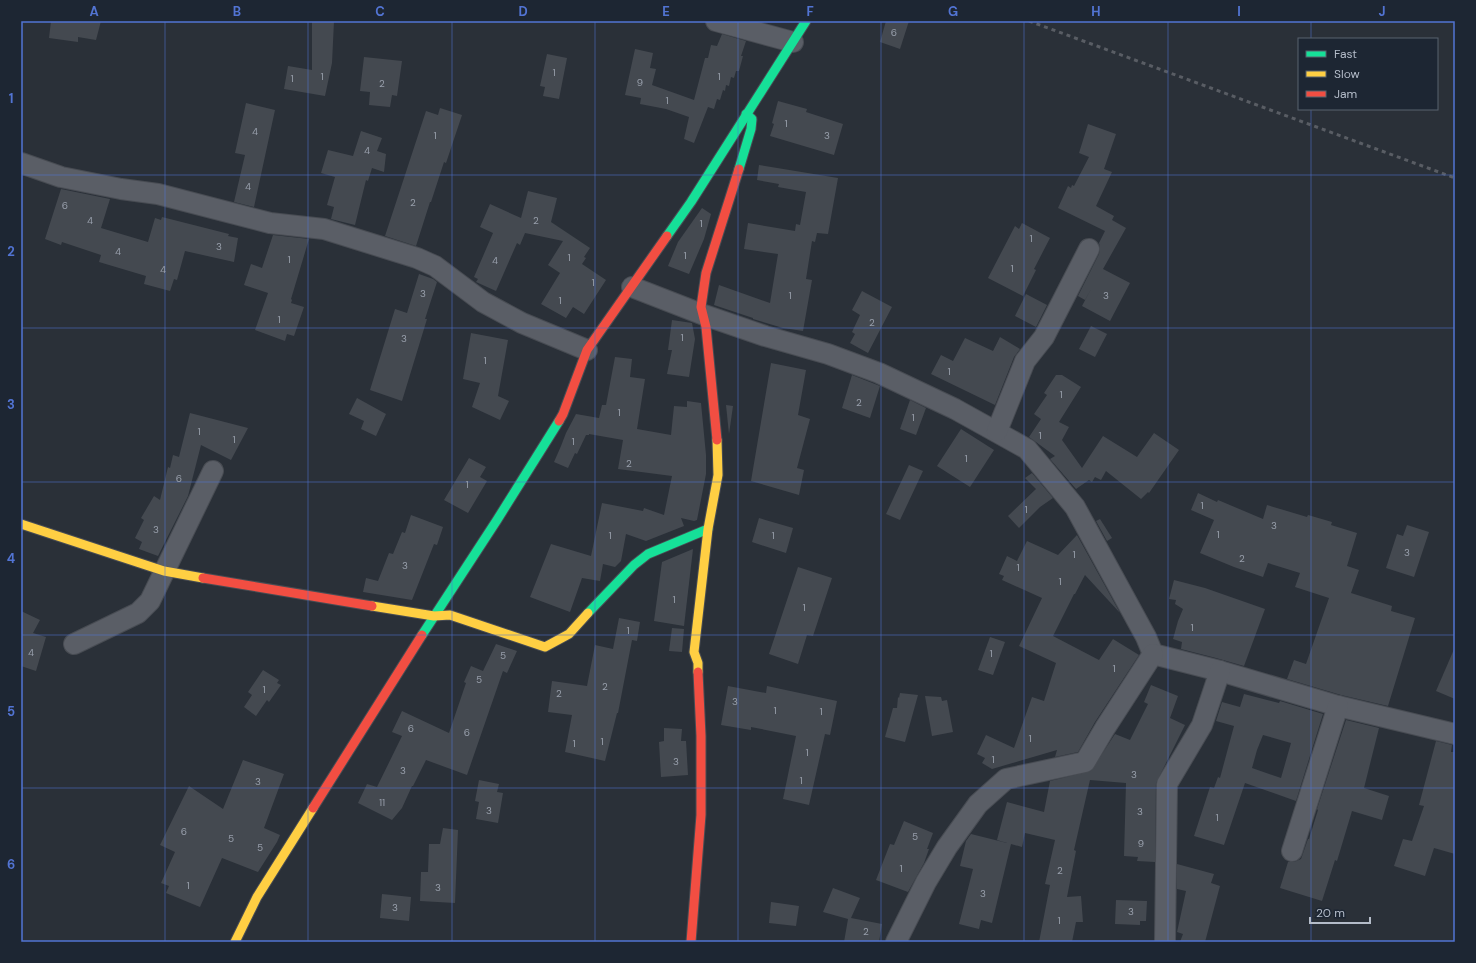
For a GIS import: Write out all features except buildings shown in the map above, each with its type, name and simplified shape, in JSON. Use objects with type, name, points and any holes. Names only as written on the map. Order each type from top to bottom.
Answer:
[{"type":"street","points":[[716,21],[793,42]]},
{"type":"street","points":[[234,942],[257,897],[563,414],[587,350],[690,202],[806,21]]},
{"type":"street","points":[[691,942],[702,815],[698,663],[694,652],[708,529],[718,475],[718,454],[704,315],[701,307],[706,273],[751,129],[752,119],[746,114]]},
{"type":"street","points":[[21,164],[61,177],[121,189],[158,194],[270,223],[324,229],[397,251],[435,266],[482,302],[522,323],[587,350]]},
{"type":"street","points":[[997,431],[1025,361],[1044,337],[1089,249]]},
{"type":"street","points":[[632,287],[704,315],[765,336],[828,354],[879,373],[955,409],[1027,449],[1075,507],[1146,637],[1153,654]]},
{"type":"street","points":[[74,644],[138,613],[150,601],[214,470]]},
{"type":"street","points":[[21,524],[164,571],[434,616],[450,614],[545,647],[569,634],[634,565],[648,554],[708,529]]},
{"type":"street","points":[[1153,654],[1220,671],[1338,706],[1455,734]]},
{"type":"street","points":[[896,942],[926,882],[947,846],[978,804],[1006,779],[1085,762],[1153,654]]},
{"type":"street","points":[[1166,942],[1167,784],[1202,725],[1220,671]]},
{"type":"street","points":[[1292,851],[1338,706]]},
{"type":"railway","points":[[1029,21],[1455,178]]},
{"type":"traffic: fast","points":[[667,236],[691,202],[806,21]]},
{"type":"traffic: fast","points":[[739,169],[751,129],[752,119],[746,114]]},
{"type":"traffic: fast","points":[[422,635],[559,421]]},
{"type":"traffic: fast","points":[[588,613],[634,565],[648,554],[708,529]]},
{"type":"traffic: slow","points":[[698,672],[698,663],[694,652],[708,529],[718,475],[717,440]]},
{"type":"traffic: slow","points":[[21,524],[164,571],[203,578]]},
{"type":"traffic: slow","points":[[372,606],[434,616],[450,615],[545,647],[569,634],[588,613]]},
{"type":"traffic: slow","points":[[235,942],[257,897],[313,808]]},
{"type":"traffic: jam","points":[[717,440],[706,327],[701,307],[706,273],[739,169]]},
{"type":"traffic: jam","points":[[559,421],[587,350],[667,236]]},
{"type":"traffic: jam","points":[[203,578],[372,606]]},
{"type":"traffic: jam","points":[[313,808],[422,635]]},
{"type":"traffic: jam","points":[[691,942],[701,815],[701,736],[698,672]]}]
